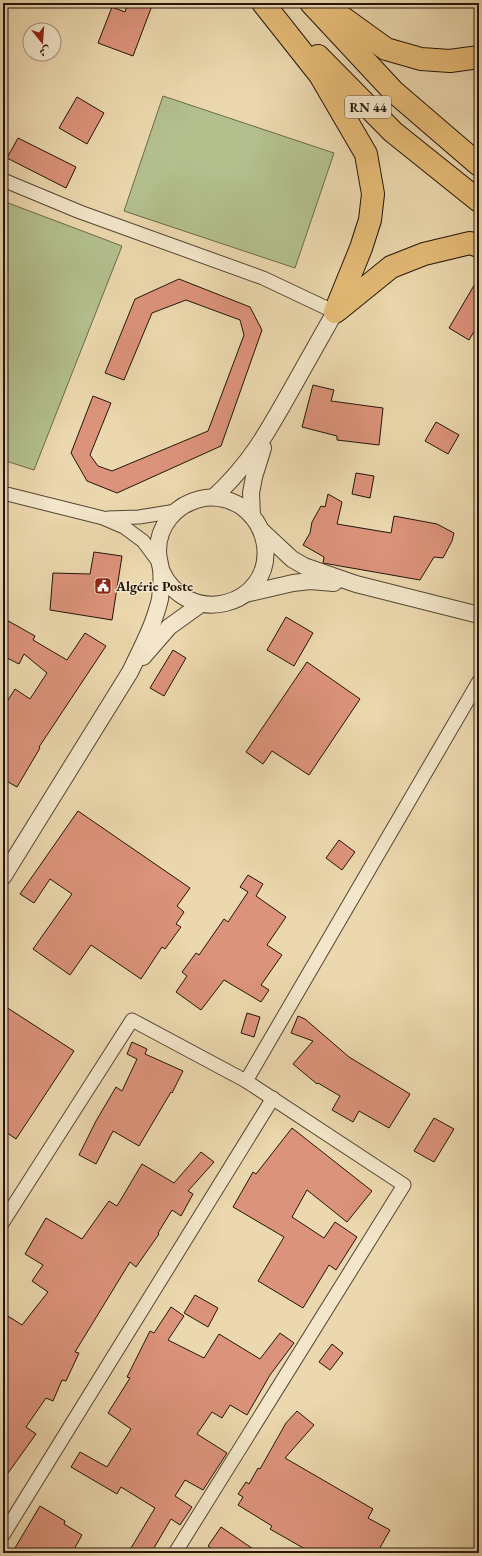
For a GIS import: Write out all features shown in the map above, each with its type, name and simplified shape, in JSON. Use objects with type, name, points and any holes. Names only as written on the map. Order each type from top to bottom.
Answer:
[{"type":"highway","name":"RN 44","points":[[264,3],[394,132],[479,201]]},
{"type":"highway","points":[[264,3],[320,75],[366,154],[373,194],[370,220],[361,248],[335,312]]},
{"type":"highway","name":"RN 44","points":[[312,3],[393,91],[479,165]]},
{"type":"highway","points":[[323,3],[386,49],[421,59],[450,61],[479,57]]},
{"type":"highway","points":[[335,312],[391,267],[424,254],[470,243],[479,246]]},
{"type":"street","points":[[3,180],[80,212],[263,278],[335,312],[268,431],[242,469],[231,482],[214,497]]},
{"type":"street","points":[[252,516],[251,494],[254,477],[268,431]]},
{"type":"street","points":[[3,493],[103,518],[124,527],[143,540],[160,565],[160,599],[147,637],[130,672],[3,877]]},
{"type":"street","points":[[262,531],[265,548],[264,565],[257,581],[245,594],[237,599],[225,604],[201,604],[192,602],[176,592],[164,578],[158,552],[161,534],[169,518],[176,511],[193,501],[214,497],[231,501],[239,505],[252,516],[262,531],[292,559],[304,566],[356,584],[479,615]]},
{"type":"street","points":[[103,518],[139,517],[176,511]]},
{"type":"street","points":[[245,594],[293,583],[310,581],[356,584]]},
{"type":"street","points":[[130,672],[170,627],[201,604]]},
{"type":"street","points":[[246,1081],[479,681]]},
{"type":"street","points":[[3,1222],[132,1020],[246,1081],[404,1185],[175,1553]]},
{"type":"street","points":[[3,1535],[272,1098]]},
{"type":"green space","points":[[163,96],[334,153],[295,268],[124,211]]},
{"type":"green space","points":[[3,201],[122,246],[34,470],[3,460]]},
{"type":"building","points":[[128,3],[153,3],[133,56],[98,43],[112,7],[125,12]]},
{"type":"building","points":[[77,97],[104,113],[87,144],[59,128]]},
{"type":"building","points":[[18,138],[76,167],[66,188],[7,158]]},
{"type":"building","points":[[479,277],[479,323],[469,340],[449,328]]},
{"type":"building","points":[[179,279],[250,307],[262,330],[221,446],[117,493],[87,481],[71,453],[93,396],[111,403],[90,455],[98,466],[112,471],[208,431],[244,335],[240,320],[186,300],[152,313],[124,380],[105,373],[135,299]]},
{"type":"building","points":[[313,385],[334,390],[331,401],[383,408],[379,445],[337,440],[337,436],[302,427]]},
{"type":"building","points":[[436,422],[459,435],[448,454],[425,441]]},
{"type":"building","points":[[356,473],[374,476],[370,498],[352,494]]},
{"type":"building","points":[[328,494],[342,502],[337,524],[391,533],[394,516],[437,524],[454,533],[452,541],[443,558],[434,557],[420,580],[323,563],[324,557],[303,545],[310,533],[312,522],[321,506],[325,507]]},
{"type":"building","points":[[94,552],[122,556],[112,620],[50,610],[53,573],[90,574]]},
{"type":"building","points":[[286,617],[313,633],[294,666],[267,650]]},
{"type":"building","points":[[3,618],[35,636],[33,640],[67,660],[85,633],[106,646],[39,747],[40,748],[17,787],[3,779],[3,708],[15,689],[30,699],[47,673],[24,654],[19,664],[3,656]]},
{"type":"building","points":[[173,650],[186,658],[164,696],[150,688]]},
{"type":"building","points":[[307,662],[360,699],[309,775],[272,751],[263,764],[246,752]]},
{"type":"building","points":[[78,811],[190,888],[177,906],[184,912],[176,924],[181,927],[165,949],[162,947],[141,979],[91,945],[70,975],[33,949],[72,894],[50,879],[34,903],[20,894]]},
{"type":"building","points":[[339,840],[355,852],[342,870],[326,858]]},
{"type":"building","points":[[248,875],[263,884],[256,896],[286,917],[267,945],[282,955],[261,985],[269,990],[261,1002],[224,980],[201,1010],[176,992],[187,976],[182,972],[196,953],[199,955],[224,919],[228,922],[248,892],[240,887]]},
{"type":"building","points":[[3,1005],[74,1051],[16,1139],[3,1130]]},
{"type":"building","points":[[247,1013],[260,1017],[254,1037],[241,1033]]},
{"type":"building","points":[[298,1016],[305,1019],[349,1057],[410,1094],[389,1128],[359,1111],[353,1122],[332,1110],[340,1096],[318,1083],[317,1084],[293,1064],[313,1041],[291,1033]]},
{"type":"building","points":[[132,1042],[147,1049],[145,1054],[183,1071],[172,1093],[171,1092],[139,1146],[113,1131],[96,1164],[79,1155],[96,1121],[116,1087],[122,1091],[137,1059],[127,1054]]},
{"type":"building","points":[[434,1118],[454,1129],[434,1162],[414,1151]]},
{"type":"building","points":[[292,1128],[372,1191],[347,1222],[307,1190],[292,1217],[324,1238],[335,1222],[357,1237],[336,1270],[329,1265],[303,1308],[258,1281],[284,1237],[233,1207],[253,1172],[256,1174]]},
{"type":"building","points":[[201,1152],[214,1162],[188,1191],[193,1194],[181,1216],[172,1210],[158,1233],[159,1234],[136,1267],[130,1262],[75,1352],[79,1353],[66,1381],[62,1380],[53,1401],[46,1398],[26,1427],[36,1434],[3,1480],[3,1313],[22,1325],[48,1292],[32,1281],[43,1265],[25,1254],[46,1218],[82,1239],[109,1201],[117,1206],[142,1164],[174,1183]]},
{"type":"building","points":[[195,1295],[218,1308],[208,1327],[184,1313]]},
{"type":"building","points":[[171,1307],[184,1316],[168,1340],[204,1358],[219,1334],[260,1359],[280,1333],[294,1343],[270,1375],[247,1415],[230,1405],[222,1418],[212,1412],[197,1434],[227,1453],[203,1490],[185,1480],[175,1496],[192,1507],[180,1525],[171,1519],[151,1553],[128,1553],[155,1508],[121,1487],[117,1494],[71,1467],[80,1452],[107,1467],[131,1429],[108,1413],[130,1378],[127,1377],[150,1331],[154,1333]]},
{"type":"building","points":[[332,1344],[343,1353],[330,1370],[319,1362]]},
{"type":"building","points":[[297,1411],[314,1425],[285,1458],[373,1509],[368,1518],[390,1530],[377,1553],[312,1553],[270,1529],[272,1526],[238,1505],[243,1497],[238,1494],[246,1482],[249,1484],[258,1468],[260,1469],[286,1423]]},
{"type":"building","points":[[40,1506],[65,1521],[64,1524],[82,1535],[72,1553],[12,1553]]},
{"type":"building","points":[[221,1527],[259,1553],[217,1553],[208,1546]]},
{"type":"place","name":"Algérie Poste","points":[[103,586]]}]
